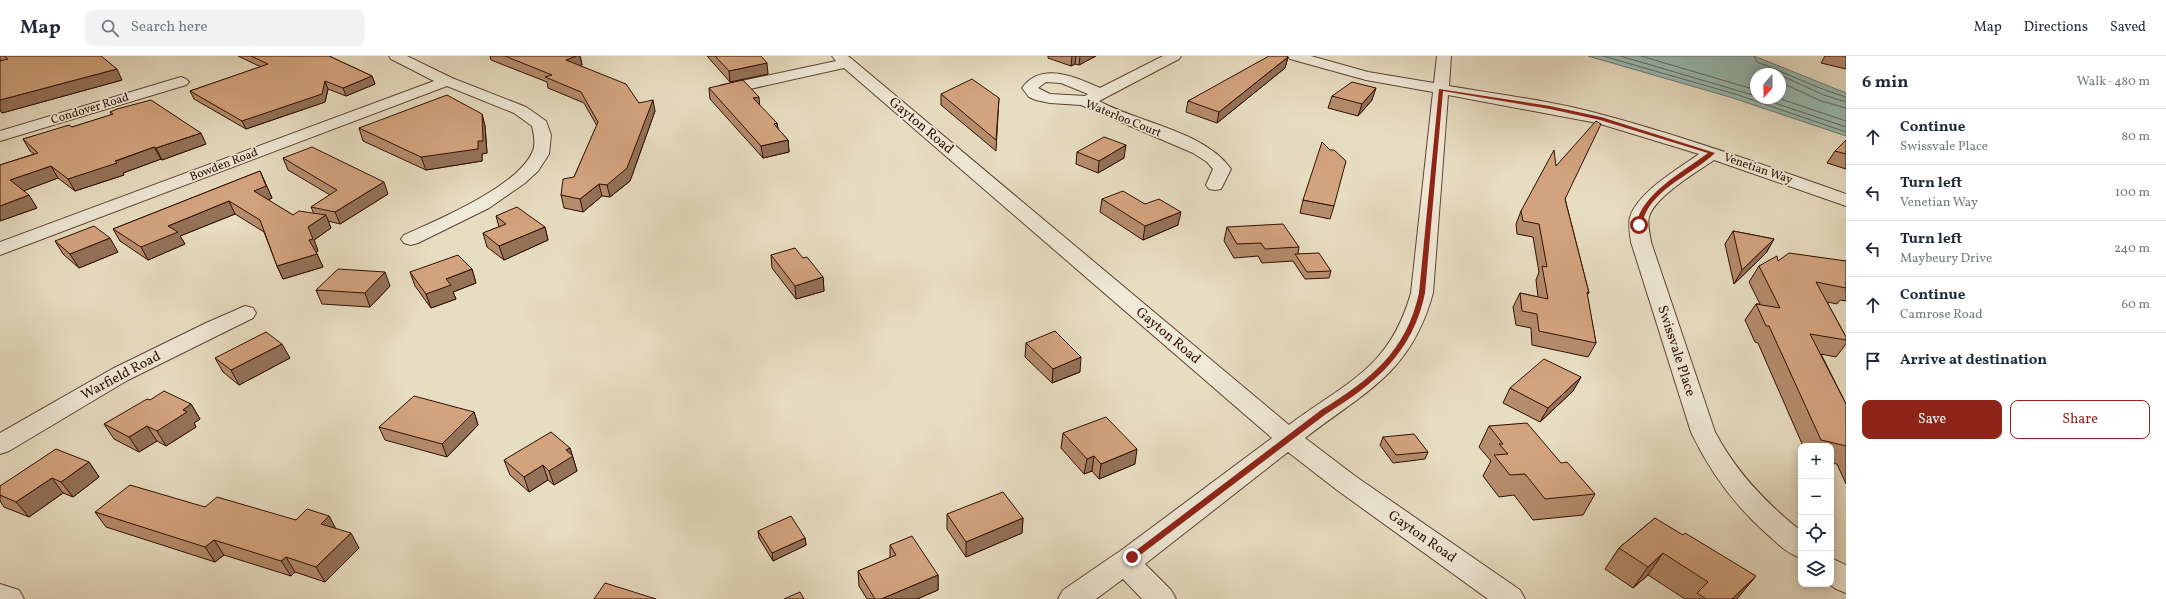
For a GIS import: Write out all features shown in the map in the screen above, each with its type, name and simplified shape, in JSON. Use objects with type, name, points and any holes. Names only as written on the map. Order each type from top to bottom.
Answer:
[{"type":"street","points":[[396,56],[447,81],[520,110],[540,124],[543,136],[540,154],[530,168],[511,184],[469,212],[411,240]]},
{"type":"street","name":"Waterloo Court","points":[[1174,56],[1095,98],[1106,113],[1178,140],[1214,159],[1222,169],[1215,185]]},
{"type":"street","name":"Venetian Way","points":[[1295,56],[1366,76],[1594,117],[1638,129],[1712,153],[1846,200]]},
{"type":"street","points":[[1073,599],[1125,562],[1323,412],[1349,396],[1383,368],[1404,342],[1417,315],[1422,293],[1444,56]]},
{"type":"street","points":[[723,90],[844,60]]},
{"type":"street","name":"Gayton Road","points":[[844,60],[1288,438],[1346,483],[1510,599]]},
{"type":"street","name":"Bowden Road","points":[[0,249],[447,81]]},
{"type":"street","name":"Condover Road","points":[[0,136],[181,82]]},
{"type":"street","name":"Swissvale Place","points":[[1712,153],[1650,200],[1641,214],[1639,225],[1640,242],[1703,432],[1711,450],[1728,476],[1759,511],[1798,544]]},
{"type":"street","name":"Warfield Road","points":[[0,445],[51,414],[136,367],[246,313]]},
{"type":"street","points":[[1125,562],[1161,599]]},
{"type":"street","points":[[1834,572],[1846,581]]},
{"type":"street","points":[[0,596],[9,599]]},
{"type":"water","points":[[1588,56],[1754,56],[1784,68],[1750,68],[1750,104]]},
{"type":"water","points":[[1786,69],[1846,93],[1846,136],[1751,104],[1786,104]]},
{"type":"building","points":[[4,56],[101,56],[117,69],[0,100],[0,61],[8,59]]},
{"type":"building","points":[[251,56],[329,56],[372,76],[343,88],[325,81],[322,94],[242,121],[190,91],[268,64]]},
{"type":"building","points":[[505,56],[576,56],[566,60],[626,84],[639,103],[653,100],[627,168],[607,185],[599,184],[580,199],[561,195],[563,179],[574,177],[598,122],[581,92],[545,77],[552,75]]},
{"type":"building","points":[[715,56],[761,56],[767,63],[729,71]]},
{"type":"building","points":[[1269,56],[1288,57],[1219,112],[1188,101]]},
{"type":"building","points":[[972,79],[999,98],[996,140],[941,94]]},
{"type":"building","points":[[743,80],[759,97],[753,98],[777,123],[774,124],[788,140],[761,146],[709,88]]},
{"type":"building","points":[[1352,82],[1376,88],[1362,104],[1332,96]]},
{"type":"building","points":[[447,95],[482,114],[483,141],[478,141],[478,149],[421,157],[359,128]]},
{"type":"building","points":[[151,100],[201,133],[156,148],[154,147],[115,161],[117,163],[68,179],[51,166],[10,180],[29,195],[0,206],[0,165],[38,153],[23,139],[69,125],[72,127],[113,114],[110,112],[117,109]]},
{"type":"building","points":[[1596,121],[1601,124],[1565,199],[1589,293],[1587,292],[1596,343],[1539,331],[1537,314],[1522,311],[1520,293],[1548,299],[1542,266],[1547,267],[1539,224],[1523,221],[1521,211],[1554,150],[1556,166]]},
{"type":"building","points":[[1104,137],[1126,145],[1099,161],[1077,152]]},
{"type":"building","points":[[1846,140],[1846,154],[1835,151]]},
{"type":"building","points":[[1322,142],[1330,150],[1334,150],[1346,161],[1334,206],[1303,200]]},
{"type":"building","points":[[312,147],[384,182],[335,212],[311,207],[337,190],[283,158]]},
{"type":"building","points":[[260,171],[266,186],[254,191],[293,215],[299,211],[326,215],[308,227],[313,239],[309,240],[317,254],[277,266],[260,220],[229,201],[168,226],[178,232],[141,247],[113,229]]},
{"type":"building","points":[[1123,191],[1145,204],[1159,199],[1181,212],[1145,226],[1102,199]]},
{"type":"building","points":[[517,207],[545,227],[499,246],[483,233],[506,224],[496,216]]},
{"type":"building","points":[[1283,224],[1299,247],[1265,249],[1261,243],[1237,244],[1227,227]]},
{"type":"building","points":[[94,226],[110,238],[70,254],[55,241]]},
{"type":"building","points":[[1733,231],[1774,239],[1742,270]]},
{"type":"building","points":[[795,248],[803,258],[807,257],[823,277],[795,286],[771,255]]},
{"type":"building","points":[[1319,253],[1331,271],[1307,272],[1295,254]]},
{"type":"building","points":[[1789,253],[1846,261],[1846,288],[1816,282],[1846,337],[1846,340],[1810,334],[1846,404],[1846,446],[1821,440],[1769,326],[1766,326],[1756,304],[1780,308],[1759,266],[1777,256],[1778,261]]},
{"type":"building","points":[[458,255],[472,269],[446,279],[451,285],[426,294],[410,272]]},
{"type":"building","points":[[338,269],[385,272],[365,293],[316,290]]},
{"type":"building","points":[[1055,331],[1081,357],[1053,369],[1026,343]]},
{"type":"building","points":[[266,332],[282,344],[231,370],[215,358]]},
{"type":"building","points":[[1544,359],[1581,377],[1548,408],[1510,388]]},
{"type":"building","points":[[164,391],[191,404],[183,410],[187,412],[157,431],[147,426],[129,437],[104,424],[147,399],[150,400]]},
{"type":"building","points":[[414,396],[474,412],[442,444],[379,427]]},
{"type":"building","points":[[1106,417],[1137,449],[1101,464],[1094,456],[1087,459],[1063,433]]},
{"type":"building","points":[[1527,423],[1561,463],[1567,462],[1595,494],[1545,499],[1525,474],[1510,475],[1494,455],[1508,454],[1499,444],[1503,444],[1489,426]]},
{"type":"building","points":[[551,432],[570,448],[566,450],[573,456],[549,471],[543,465],[524,477],[504,460]]},
{"type":"building","points":[[1414,434],[1428,452],[1396,455],[1383,437]]},
{"type":"building","points":[[56,449],[89,462],[61,482],[52,478],[16,502],[0,495],[0,486]]},
{"type":"building","points":[[130,485],[205,507],[217,497],[296,520],[307,509],[329,516],[321,524],[351,533],[316,567],[286,557],[281,561],[214,540],[205,547],[95,512]]},
{"type":"building","points":[[1003,492],[1023,518],[966,542],[947,514]]},
{"type":"building","points":[[791,516],[805,538],[772,553],[758,531]]},
{"type":"building","points":[[1655,518],[1683,535],[1685,533],[1756,576],[1732,599],[1706,599],[1697,593],[1708,582],[1663,553],[1648,567],[1619,548]]},
{"type":"building","points":[[912,536],[938,575],[881,599],[875,599],[858,571],[896,555],[890,545]]},
{"type":"building","points":[[605,583],[656,599],[594,599]]},
{"type":"building","points":[[800,592],[804,599],[784,599]]},
{"type":"route","points":[[1132,557],[1323,412],[1349,396],[1383,368],[1404,342],[1417,315],[1422,293],[1440,90],[1601,118],[1712,153],[1650,200],[1641,214],[1639,225]]}]
